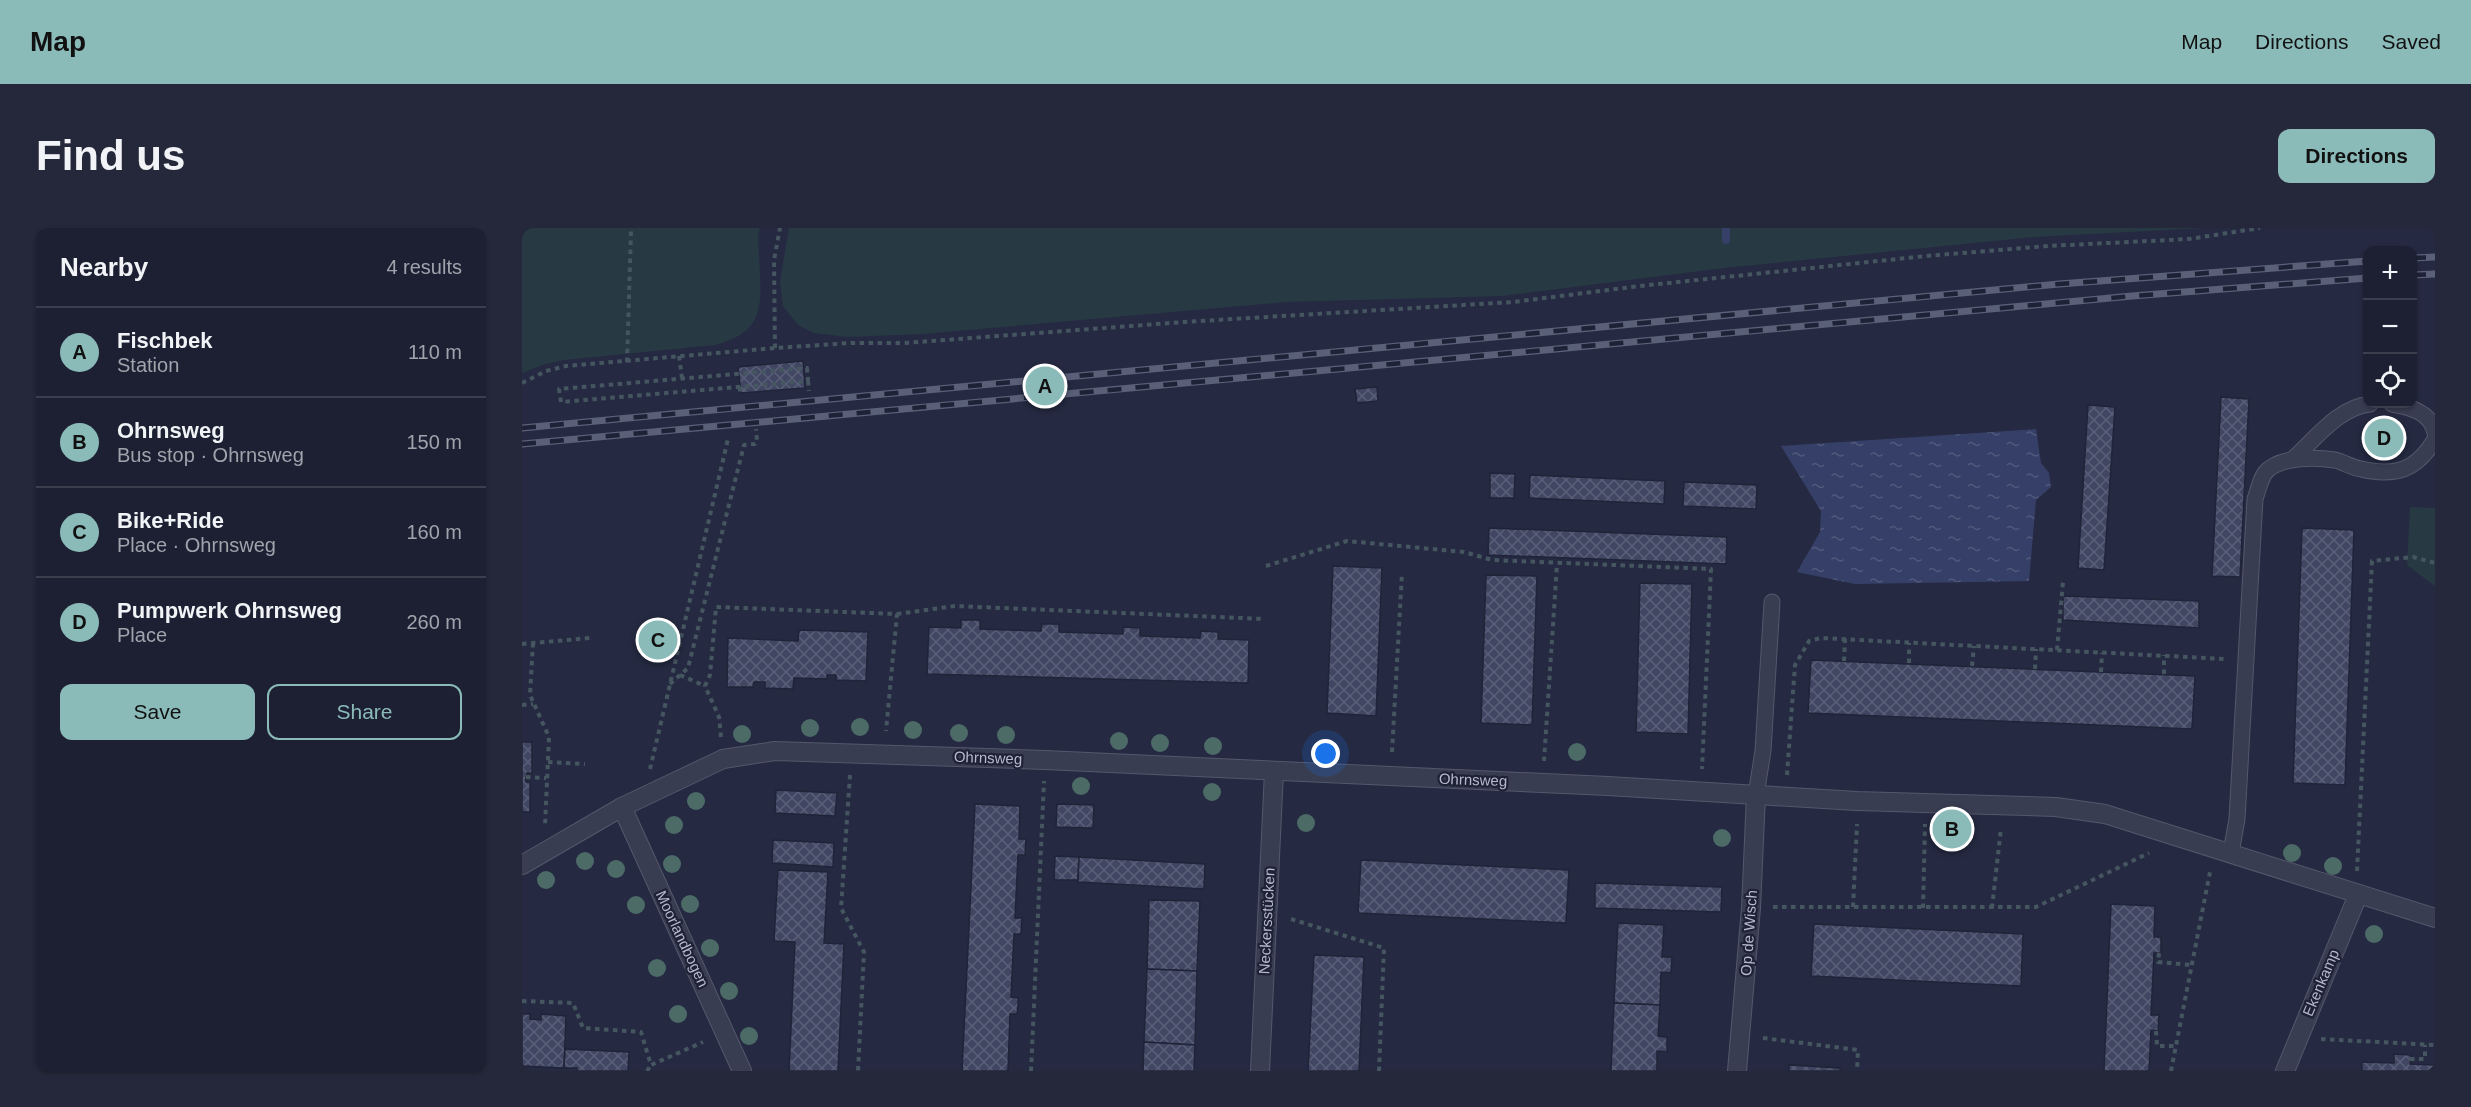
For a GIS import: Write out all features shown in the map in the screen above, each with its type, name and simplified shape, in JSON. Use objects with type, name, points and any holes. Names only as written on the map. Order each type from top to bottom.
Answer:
[{"type":"street","name":"Ohrnsweg","points":[[522,865],[622,807],[723,759],[775,751],[1045,760],[1542,783],[1857,801],[2056,807],[2105,814],[2435,918]]},
{"type":"street","name":"Neckersstücken","points":[[1260,1071],[1274,771]]},
{"type":"street","name":"Op de Wisch","points":[[1737,1071],[1751,908],[1756,795]]},
{"type":"street","name":"Moorlandbogen","points":[[622,807],[742,1071]]},
{"type":"street","name":"Ekenkamp","points":[[2285,1071],[2358,895]]},
{"type":"lane","points":[[2293,459],[2341,415],[2363,405]]},
{"type":"lane","points":[[2412,408],[2417,409],[2434,426],[2435,433]]},
{"type":"lane","points":[[2223,851],[2237,819],[2255,499],[2265,474],[2276,464],[2293,459],[2335,460],[2360,469],[2379,472],[2407,469],[2425,457],[2435,440]]},
{"type":"lane","points":[[1756,795],[1762,751],[1772,602]]},
{"type":"path","points":[[775,348],[774,260],[780,228]]},
{"type":"path","points":[[522,383],[546,371],[566,366],[775,348],[851,343],[905,343],[1184,322],[1513,302],[1640,286],[1926,256],[2048,246],[2189,239],[2260,228]]},
{"type":"path","points":[[627,362],[630,231]]},
{"type":"path","points":[[679,356],[681,378]]},
{"type":"path","points":[[808,381],[561,402],[559,388],[807,368],[809,391]]},
{"type":"path","points":[[740,387],[740,393]]},
{"type":"path","points":[[669,685],[688,668],[744,445],[755,444],[756,429]]},
{"type":"path","points":[[644,796],[728,439]]},
{"type":"path","points":[[1266,566],[1347,542],[1464,552],[1492,560],[1711,570],[1701,792]]},
{"type":"path","points":[[2358,895],[2357,856],[2372,561],[2413,557],[2435,563]]},
{"type":"path","points":[[1542,783],[1557,564]]},
{"type":"path","points":[[1390,777],[1402,573]]},
{"type":"path","points":[[2057,650],[2063,582]]},
{"type":"path","points":[[705,686],[710,675],[716,608],[897,614],[955,606],[1265,619]]},
{"type":"path","points":[[884,755],[897,614]]},
{"type":"path","points":[[522,644],[590,638]]},
{"type":"path","points":[[1786,797],[1795,665],[1809,641],[1821,638],[1845,639],[2225,659]]},
{"type":"path","points":[[1844,661],[1845,639]]},
{"type":"path","points":[[532,643],[530,695],[549,737],[545,825],[548,850]]},
{"type":"path","points":[[1909,643],[1909,663]]},
{"type":"path","points":[[1972,666],[1974,646]]},
{"type":"path","points":[[2035,669],[2036,649]]},
{"type":"path","points":[[2101,672],[2102,652]]},
{"type":"path","points":[[2164,655],[2164,674]]},
{"type":"path","points":[[680,675],[705,686],[719,717],[723,759]]},
{"type":"path","points":[[522,705],[533,704]]},
{"type":"path","points":[[852,754],[841,908],[864,952],[858,1071]]},
{"type":"path","points":[[1031,1071],[1045,760]]},
{"type":"path","points":[[548,762],[585,764]]},
{"type":"path","points":[[526,777],[547,778]]},
{"type":"path","points":[[1853,907],[1857,801]]},
{"type":"path","points":[[1923,908],[1925,803]]},
{"type":"path","points":[[1992,908],[2003,806]]},
{"type":"path","points":[[1751,908],[2036,907],[2182,838]]},
{"type":"path","points":[[2171,1071],[2191,965],[2223,851]]},
{"type":"path","points":[[1268,911],[1384,948],[1379,1071]]},
{"type":"path","points":[[2158,953],[2158,962],[2191,965]]},
{"type":"path","points":[[522,1001],[573,1003],[583,1028],[641,1032],[651,1065]]},
{"type":"path","points":[[2156,1030],[2157,1046],[2175,1046]]},
{"type":"path","points":[[647,1071],[651,1065],[724,1032]]},
{"type":"path","points":[[1741,1035],[1858,1050],[1857,1071]]},
{"type":"path","points":[[2300,1035],[2328,1041],[2435,1045]]},
{"type":"path","points":[[2410,1059],[2425,1059],[2425,1045]]},
{"type":"shaded area","points":[[522,228],[760,228],[758,312],[753,323],[745,332],[715,345],[564,360],[522,373]]},
{"type":"shaded area","points":[[789,228],[2204,228],[2035,237],[1724,268],[1502,296],[1286,302],[923,334],[847,337],[814,333],[798,325],[783,306],[780,281]]},
{"type":"shaded area","points":[[2410,507],[2435,508],[2435,586],[2407,565]]},
{"type":"water","points":[[2036,429],[2041,463],[2049,473],[2051,487],[2036,500],[2029,581],[1855,584],[1797,572],[1820,532],[1821,511],[1781,446]]},
{"type":"building","points":[[803,361],[805,388],[741,393],[738,367]]},
{"type":"building","points":[[1377,387],[1378,401],[1357,403],[1355,389]]},
{"type":"building","points":[[2221,397],[2249,399],[2240,577],[2212,576]]},
{"type":"building","points":[[2088,405],[2115,407],[2104,570],[2078,568]]},
{"type":"building","points":[[2371,424],[2396,424],[2396,454],[2371,453]]},
{"type":"building","points":[[1490,473],[1515,474],[1514,498],[1490,498]]},
{"type":"building","points":[[1530,475],[1665,481],[1664,504],[1529,498]]},
{"type":"building","points":[[1684,482],[1757,485],[1756,509],[1683,506]]},
{"type":"building","points":[[1489,528],[1727,537],[1726,564],[1488,555]]},
{"type":"building","points":[[2302,528],[2354,530],[2345,785],[2293,783]]},
{"type":"building","points":[[1333,566],[1382,568],[1376,716],[1327,713]]},
{"type":"building","points":[[1486,575],[1537,576],[1532,725],[1481,723]]},
{"type":"building","points":[[1640,583],[1692,584],[1688,734],[1636,732]]},
{"type":"building","points":[[2063,596],[2199,601],[2199,628],[2063,620]]},
{"type":"building","points":[[961,620],[980,620],[980,629],[1041,631],[1042,624],[1059,624],[1059,632],[1123,634],[1123,627],[1140,628],[1140,636],[1200,638],[1201,631],[1218,632],[1218,639],[1249,640],[1248,683],[927,674],[929,627],[961,628]]},
{"type":"building","points":[[648,624],[673,630],[667,655],[642,650]]},
{"type":"building","points":[[799,630],[868,632],[866,681],[836,680],[836,675],[827,675],[827,679],[794,678],[793,689],[765,688],[765,682],[754,682],[753,687],[727,687],[728,638],[798,641]]},
{"type":"building","points":[[1811,660],[2195,676],[2192,729],[1808,713]]},
{"type":"building","points":[[522,742],[532,742],[532,773],[527,773],[526,777],[526,782],[530,782],[530,812],[522,812]]},
{"type":"building","points":[[776,790],[837,793],[835,816],[775,813]]},
{"type":"building","points":[[975,804],[1020,806],[1019,839],[1026,839],[1025,855],[1018,855],[1015,918],[1022,918],[1021,934],[1014,934],[1011,997],[1018,998],[1018,1006],[1017,1014],[1010,1014],[1008,1071],[962,1071]]},
{"type":"building","points":[[1057,804],[1094,805],[1093,828],[1056,827]]},
{"type":"building","points":[[773,840],[834,843],[833,867],[772,863]]},
{"type":"building","points":[[1055,856],[1079,857],[1078,880],[1054,880]]},
{"type":"building","points":[[1079,857],[1205,864],[1204,889],[1078,882]]},
{"type":"building","points":[[1361,860],[1569,870],[1566,923],[1358,913]]},
{"type":"building","points":[[778,870],[828,872],[824,943],[844,944],[838,1071],[789,1071],[795,942],[774,941]]},
{"type":"building","points":[[1595,883],[1722,887],[1721,912],[1595,908]]},
{"type":"building","points":[[1149,900],[1200,901],[1197,971],[1147,969]]},
{"type":"building","points":[[2111,904],[2155,906],[2154,937],[2161,937],[2161,953],[2154,953],[2151,1015],[2159,1015],[2158,1031],[2151,1030],[2149,1071],[2104,1071]]},
{"type":"building","points":[[1618,923],[1664,925],[1662,957],[1672,957],[1671,973],[1661,972],[1660,1005],[1614,1003]]},
{"type":"building","points":[[1814,924],[2023,934],[2021,986],[1811,976]]},
{"type":"building","points":[[1314,955],[1364,957],[1359,1071],[1308,1071]]},
{"type":"building","points":[[1147,969],[1197,971],[1195,1045],[1144,1042]]},
{"type":"building","points":[[1614,1003],[1660,1005],[1658,1036],[1667,1037],[1667,1052],[1657,1051],[1657,1071],[1611,1071]]},
{"type":"building","points":[[522,1014],[530,1014],[530,1019],[541,1020],[541,1014],[566,1016],[564,1068],[522,1066]]},
{"type":"building","points":[[1144,1042],[1195,1045],[1194,1071],[1143,1071]]},
{"type":"building","points":[[565,1049],[629,1052],[628,1071],[577,1071],[577,1068],[564,1068]]},
{"type":"building","points":[[2394,1054],[2411,1055],[2410,1064],[2435,1065],[2435,1071],[2362,1071],[2362,1062],[2394,1063]]},
{"type":"building","points":[[1789,1065],[1840,1068],[1840,1071],[1789,1071]]},
{"type":"waterway","points":[[1726,228],[1726,240]]},
{"type":"railway","points":[[2417,258],[2435,257]]},
{"type":"railway","points":[[522,428],[2059,284],[2363,261]]},
{"type":"railway","points":[[2417,275],[2435,274]]},
{"type":"railway","points":[[522,444],[2132,296],[2363,278]]},
{"type":"place","name":"Fischbek","points":[[1045,386]]},
{"type":"place","name":"Pumpwerk Ohrnsweg","points":[[2384,438]]},
{"type":"place","name":"Bike+Ride","points":[[658,640]]},
{"type":"place","name":"Ohrnsweg","points":[[1952,829]]}]
